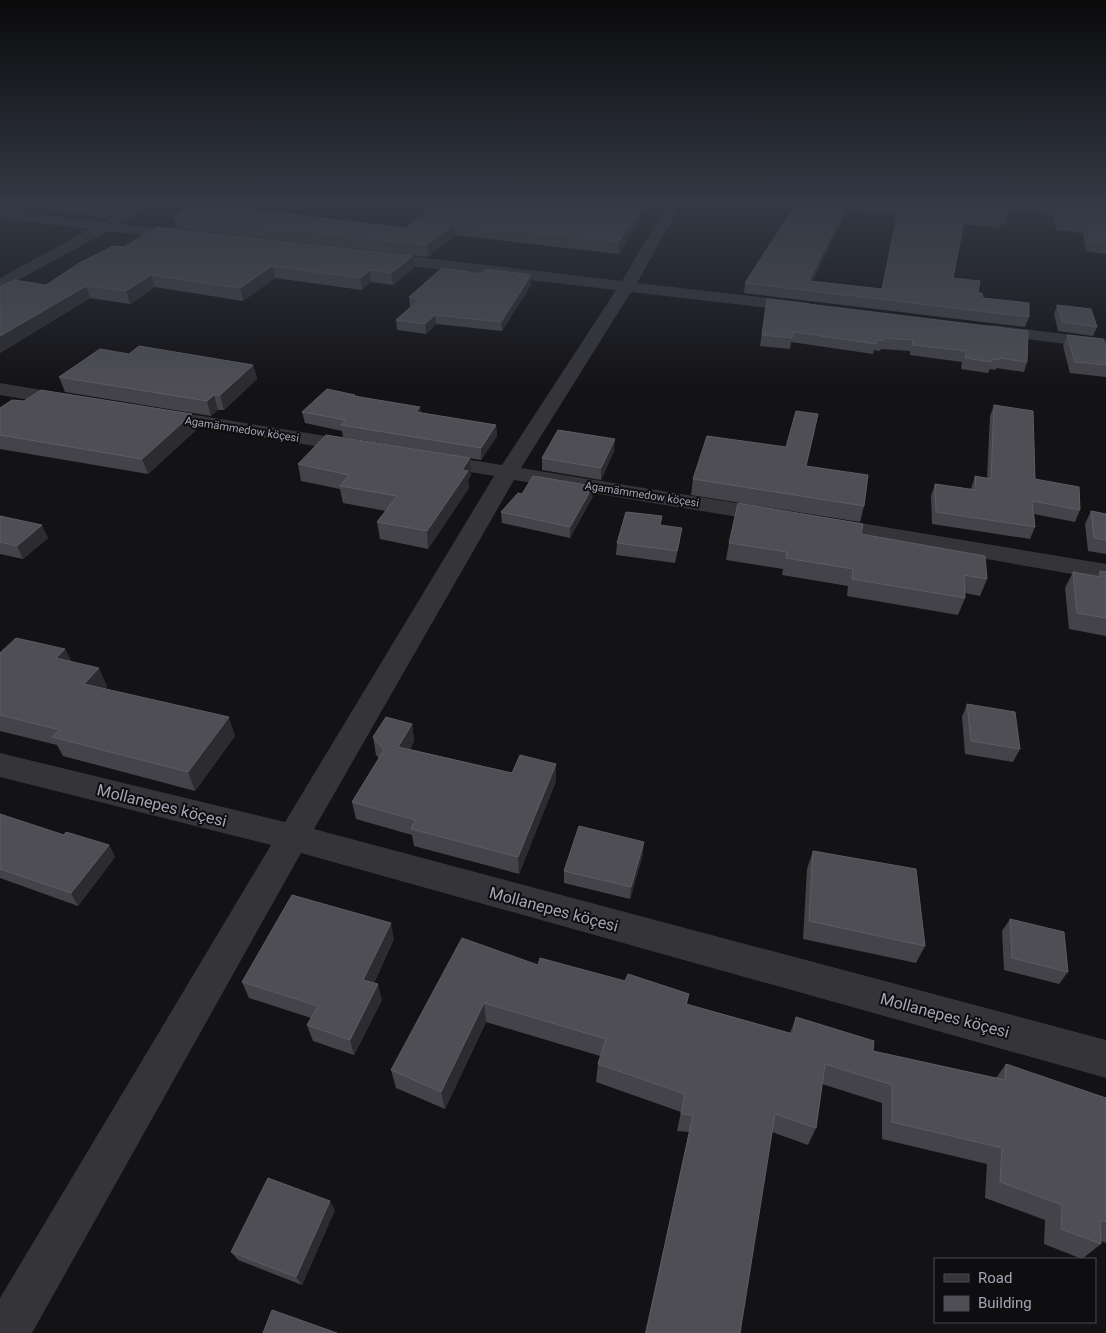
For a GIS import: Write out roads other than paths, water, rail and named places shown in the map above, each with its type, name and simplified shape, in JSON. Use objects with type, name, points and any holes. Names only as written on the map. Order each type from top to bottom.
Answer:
[{"type":"street","points":[[0,286],[35,266]]},
{"type":"street","points":[[451,266],[822,310]]},
{"type":"street","points":[[6,1333],[292,837],[508,472],[638,266]]},
{"type":"street","points":[[979,328],[1106,344]]},
{"type":"street","points":[[0,389],[88,404]]},
{"type":"street","name":"Agamämmedow köçesi","points":[[137,411],[381,451]]},
{"type":"street","name":"Agamämmedow köçesi","points":[[410,456],[1106,572]]},
{"type":"street","name":"Mollanepes köçesi","points":[[0,765],[292,837],[1106,1059]]}]
